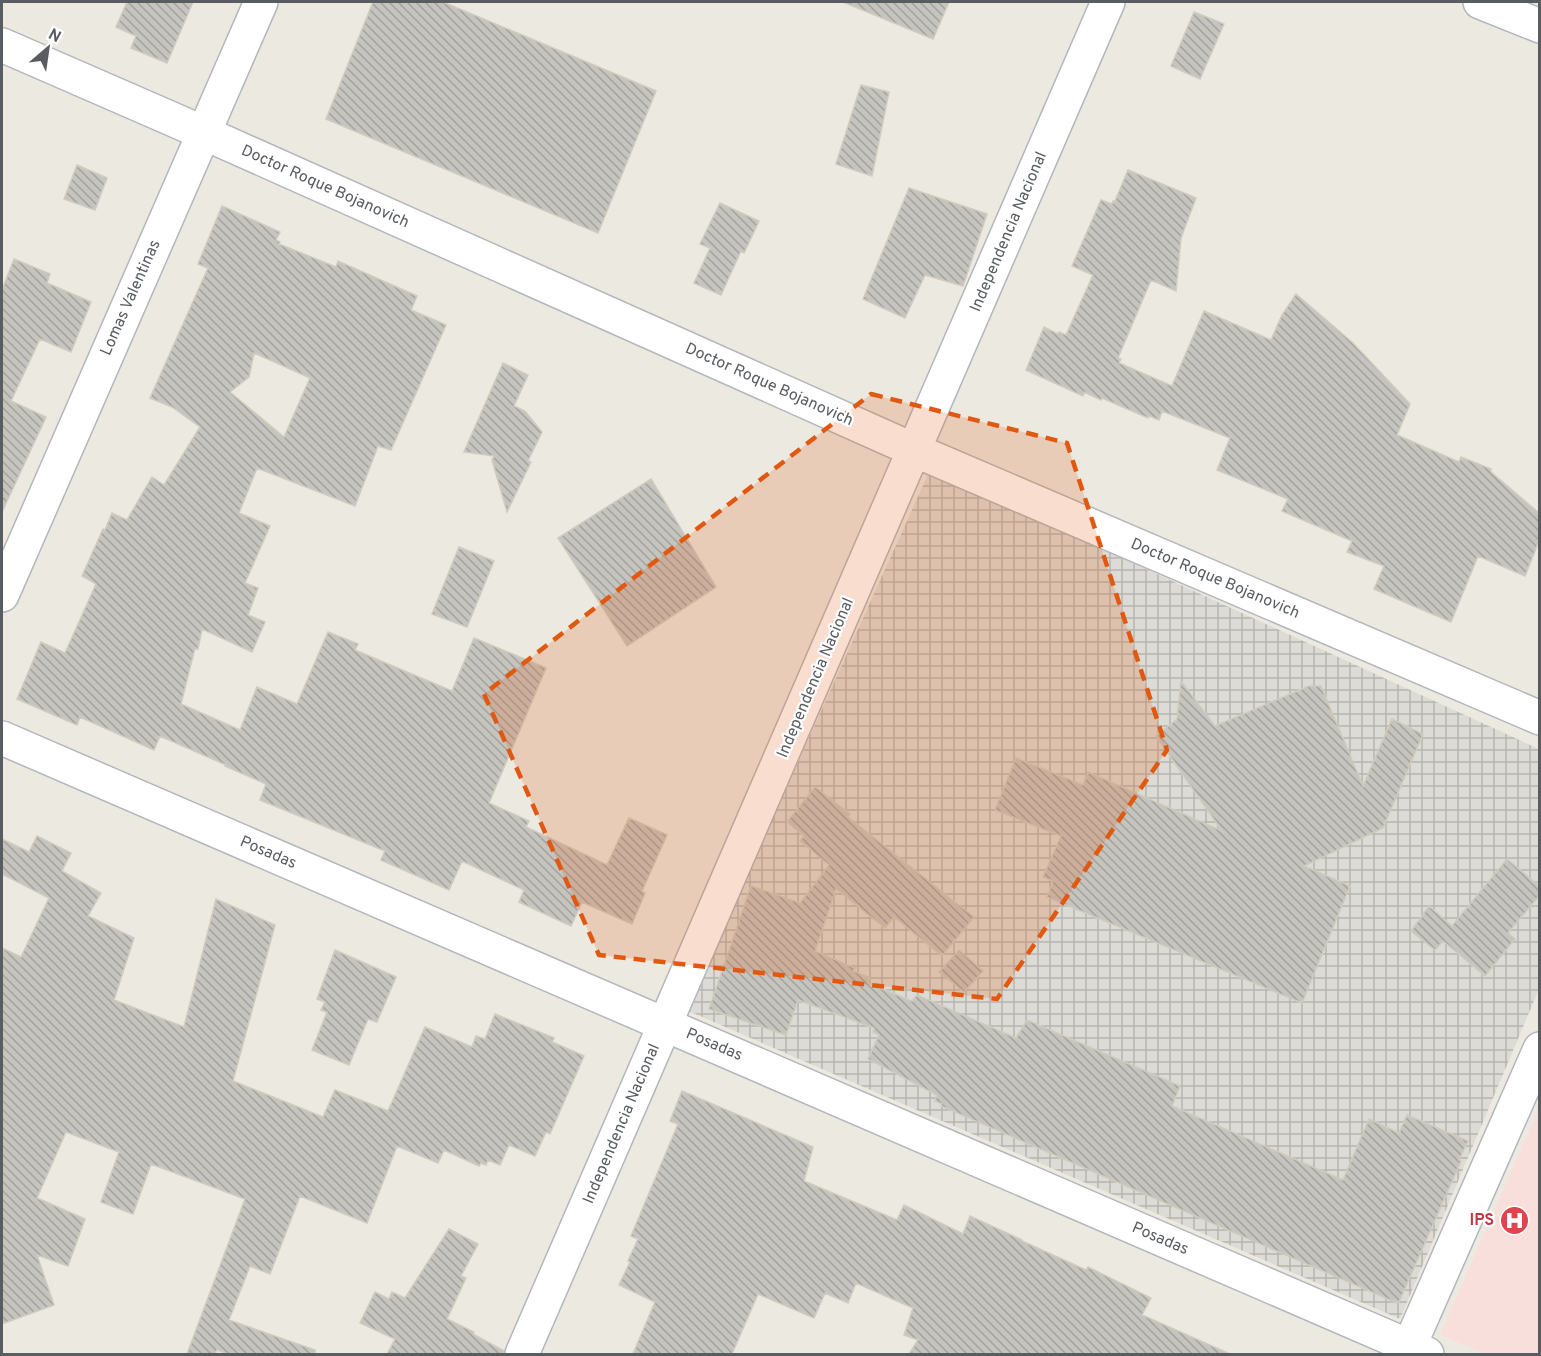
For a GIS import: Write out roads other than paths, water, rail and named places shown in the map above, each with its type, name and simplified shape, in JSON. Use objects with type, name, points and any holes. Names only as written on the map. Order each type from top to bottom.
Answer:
[{"type":"street","name":"Lomas Valentinas","points":[[2,595],[261,2]]},
{"type":"street","name":"Independencia Nacional","points":[[522,1354],[1108,2]]},
{"type":"street","points":[[1480,2],[1539,26]]},
{"type":"street","name":"Doctor Roque Bojanovich","points":[[2,45],[915,450],[1539,718]]},
{"type":"street","name":"Posadas","points":[[2,738],[1418,1351]]},
{"type":"street","points":[[1418,1351],[1539,1049]]},
{"type":"place","name":"IPS","points":[[1515,1221]]}]
